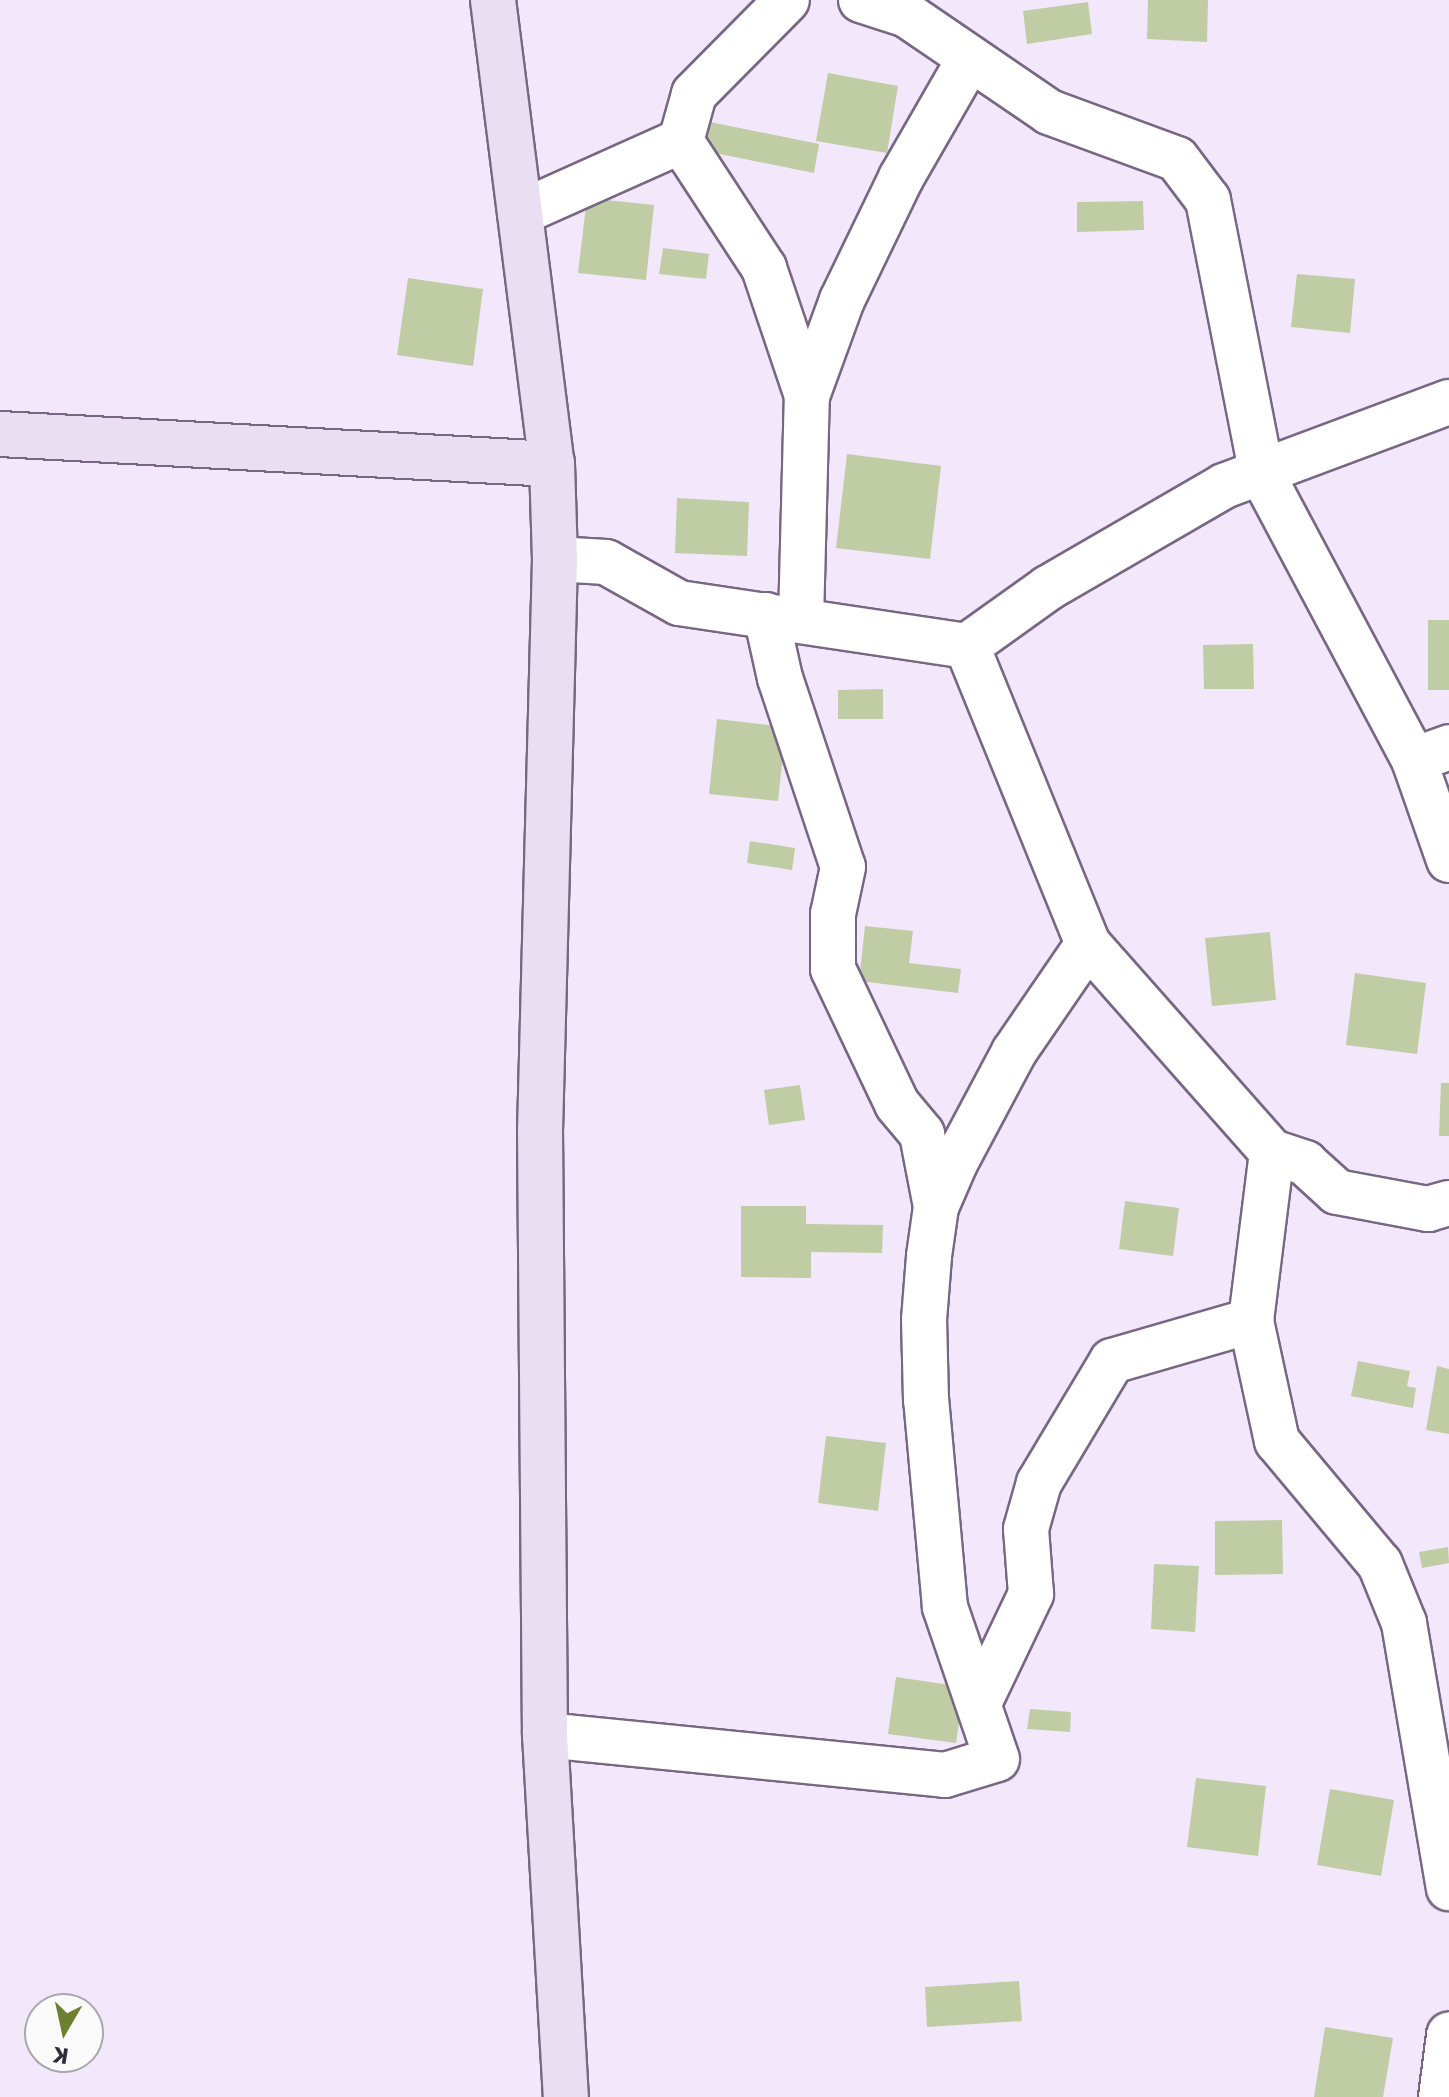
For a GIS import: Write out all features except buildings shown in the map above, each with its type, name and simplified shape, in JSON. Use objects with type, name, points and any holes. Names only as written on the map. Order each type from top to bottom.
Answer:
[{"type":"street","points":[[493,0],[552,464],[555,559],[540,1130],[545,1735],[566,2097]]},
{"type":"street","points":[[787,0],[694,94],[681,141],[764,268],[807,396]]},
{"type":"street","points":[[861,0],[907,15],[1049,112],[1177,159],[1208,200],[1262,474],[1431,753],[1449,860]]},
{"type":"street","points":[[545,1735],[945,1775],[997,1759],[980,1701],[945,1607],[926,1400],[924,1320],[936,1207],[922,1134],[897,1104],[833,969],[833,914],[843,867],[780,678],[807,396],[849,286],[901,178],[970,58]]},
{"type":"street","points":[[520,213],[681,141]]},
{"type":"street","points":[[555,559],[606,562],[679,603],[967,646],[1062,580],[1224,486],[1449,402]]},
{"type":"street","points":[[0,434],[552,464]]},
{"type":"street","points":[[967,646],[1088,944],[1272,1152],[1305,1163],[1337,1192],[1428,1209],[1449,1203]]},
{"type":"street","points":[[936,1207],[1014,1052],[1088,944]]},
{"type":"street","points":[[1272,1152],[1251,1321],[1277,1441],[1380,1564],[1404,1623],[1449,1888]]},
{"type":"street","points":[[980,1701],[1031,1594],[1026,1529],[1039,1483],[1112,1361],[1251,1321]]},
{"type":"street","points":[[1441,2097],[1449,2035]]}]
